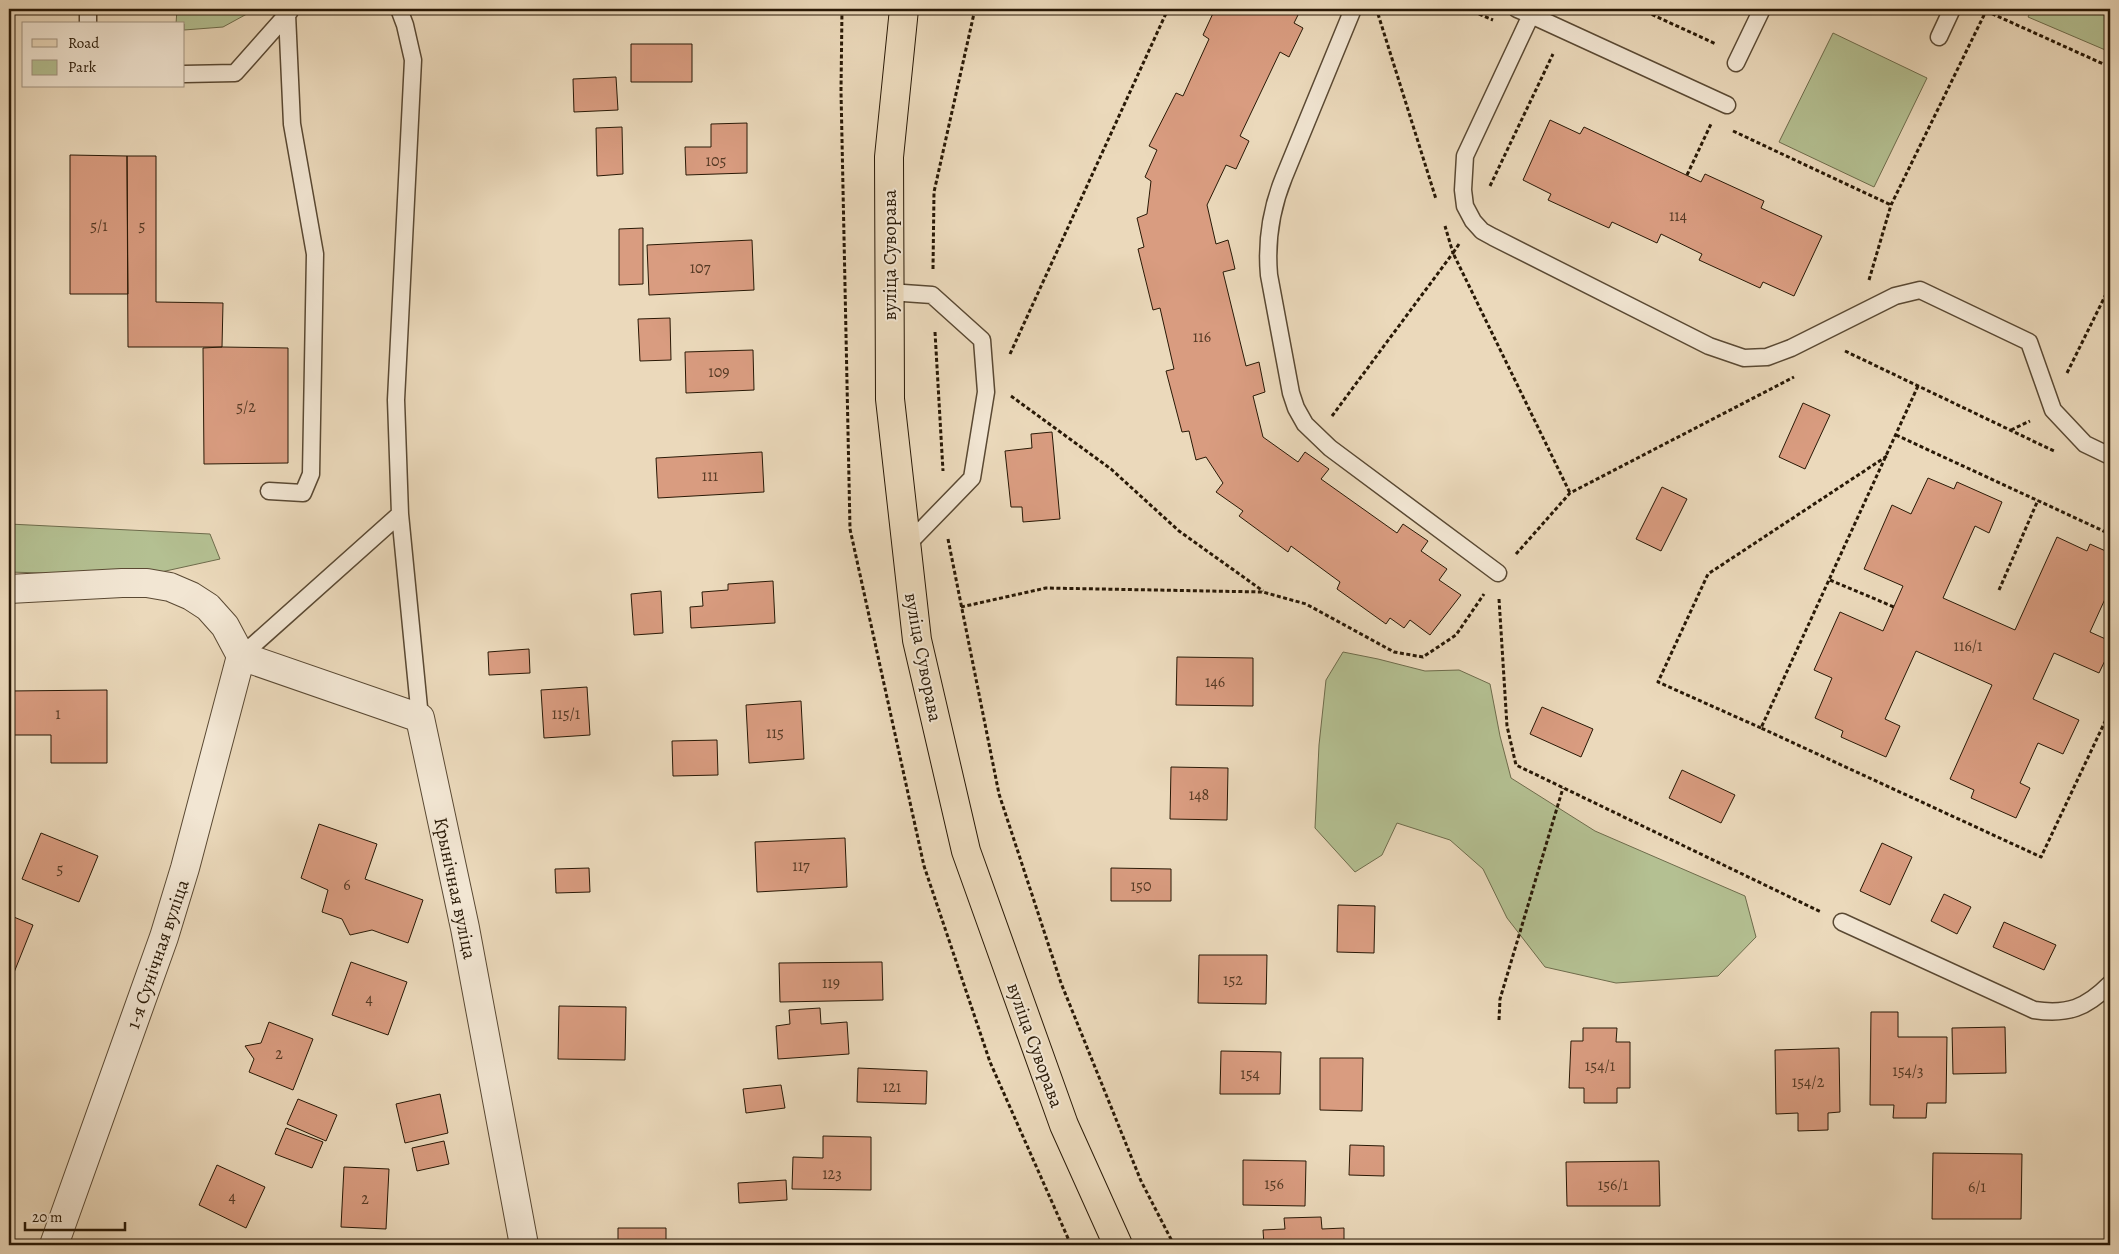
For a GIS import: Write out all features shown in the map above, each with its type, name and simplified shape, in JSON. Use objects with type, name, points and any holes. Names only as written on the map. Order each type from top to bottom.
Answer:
[{"type":"main road","name":"вуліца Суворава","points":[[904,9],[889,157],[890,399],[917,640],[966,851],[1064,1125],[1118,1245]]},
{"type":"street","points":[[9,589],[122,583],[147,583],[170,587],[191,596],[208,607],[226,626],[241,656],[420,718]]},
{"type":"street","name":"1-я Сунічная вуліца","points":[[54,1245],[164,937],[185,868],[241,656]]},
{"type":"street","name":"Крынічная вуліца","points":[[420,718],[464,928],[524,1245]]},
{"type":"lane","points":[[88,9],[88,22]]},
{"type":"lane","points":[[399,9],[406,25],[413,60],[413,99],[397,343],[396,400],[400,514],[420,718]]},
{"type":"lane","points":[[1354,9],[1276,197],[1268,238],[1269,275],[1290,392],[1305,424],[1317,437],[1498,573]]},
{"type":"lane","points":[[1736,63],[1762,9]]},
{"type":"lane","points":[[1938,37],[1952,9]]},
{"type":"lane","points":[[1727,105],[1528,11],[1465,156],[1463,190],[1465,206],[1473,221],[1482,231],[1709,346],[1744,358],[1768,357],[1791,348],[1895,296],[1920,290],[2029,342],[2053,410],[2085,444],[2110,456]]},
{"type":"lane","points":[[185,74],[235,73],[289,12]]},
{"type":"lane","points":[[269,491],[303,493],[311,474],[315,254],[292,124],[289,12]]},
{"type":"lane","points":[[890,292],[932,295],[982,340],[991,388],[972,478],[906,546]]},
{"type":"lane","points":[[241,656],[400,514]]},
{"type":"lane","points":[[1842,922],[2034,1010],[2055,1013],[2076,1008],[2098,996],[2110,984]]},
{"type":"path","points":[[974,9],[934,192],[932,295],[948,544],[999,794],[1061,983],[1141,1181],[1174,1245]]},
{"type":"path","points":[[1168,9],[991,388],[1111,469],[1179,531],[1263,592]]},
{"type":"path","points":[[1377,9],[1438,206]]},
{"type":"path","points":[[1640,9],[1722,48]]},
{"type":"path","points":[[1860,314],[1891,205],[1986,10],[2110,67]]},
{"type":"path","points":[[1687,175],[1712,121]]},
{"type":"path","points":[[1317,437],[1453,253],[1444,225]]},
{"type":"path","points":[[2066,377],[2110,286]]},
{"type":"path","points":[[1836,355],[1844,350],[2060,455]]},
{"type":"path","points":[[961,607],[1046,588],[1263,592],[1306,604],[1394,652],[1423,657],[1456,636],[1498,573],[1570,493],[1800,373]]},
{"type":"path","points":[[1761,728],[1888,455],[1918,386]]},
{"type":"path","points":[[1896,435],[2110,534]]},
{"type":"path","points":[[1888,455],[1708,574],[1658,682],[2041,857],[2110,711]]},
{"type":"path","points":[[1999,590],[2038,500]]},
{"type":"path","points":[[1498,573],[1507,726],[1516,765],[1842,922]]},
{"type":"path","points":[[1830,580],[1894,607]]},
{"type":"path","points":[[1499,1020],[1500,999],[1562,788]]},
{"type":"green space","points":[[177,9],[256,9],[223,27],[185,30],[185,22],[176,22]]},
{"type":"green space","points":[[2032,9],[2110,9],[2110,52],[2028,17]]},
{"type":"green space","points":[[1833,33],[1927,78],[1874,187],[1779,142]]},
{"type":"green space","points":[[9,524],[210,534],[220,559],[143,576],[9,572]]},
{"type":"green space","points":[[1343,652],[1425,671],[1459,670],[1490,684],[1500,736],[1511,778],[1595,831],[1745,896],[1756,937],[1718,976],[1616,983],[1545,967],[1507,918],[1483,869],[1450,840],[1397,823],[1382,855],[1355,872],[1315,828],[1319,745],[1326,680]]},
{"type":"building","points":[[1215,9],[1301,9],[1294,23],[1303,28],[1289,57],[1280,52],[1240,136],[1249,141],[1236,169],[1226,165],[1207,205],[1216,244],[1228,240],[1232,256],[1235,269],[1223,272],[1246,366],[1259,362],[1265,392],[1253,396],[1263,437],[1298,462],[1305,452],[1329,469],[1321,479],[1397,533],[1403,524],[1428,541],[1421,551],[1447,569],[1439,580],[1461,595],[1430,635],[1410,620],[1404,628],[1390,618],[1386,624],[1337,589],[1340,582],[1291,546],[1288,552],[1239,516],[1243,511],[1216,492],[1223,483],[1206,457],[1196,460],[1189,431],[1182,432],[1166,371],[1174,369],[1160,308],[1153,310],[1138,249],[1144,247],[1137,218],[1147,214],[1151,181],[1145,177],[1157,150],[1149,146],[1176,93],[1183,96],[1209,39],[1203,35]]},
{"type":"building","points":[[631,44],[692,44],[692,82],[631,82]]},
{"type":"building","points":[[616,77],[618,110],[574,112],[573,79]]},
{"type":"building","points":[[1550,120],[1580,134],[1584,127],[1701,182],[1705,174],[1764,201],[1761,208],[1822,236],[1794,296],[1763,282],[1760,288],[1699,260],[1702,254],[1661,234],[1657,243],[1612,222],[1609,228],[1548,200],[1551,194],[1523,180]]},
{"type":"building","points":[[747,123],[747,173],[686,175],[685,147],[711,147],[711,124]]},
{"type":"building","points":[[622,127],[623,174],[597,176],[596,128]]},
{"type":"building","points":[[70,155],[127,156],[128,294],[70,294]]},
{"type":"building","points":[[127,156],[156,156],[156,302],[223,303],[222,347],[128,347]]},
{"type":"building","points":[[643,228],[643,284],[619,285],[619,229]]},
{"type":"building","points":[[752,240],[754,290],[649,295],[647,245]]},
{"type":"building","points":[[670,318],[671,360],[640,361],[638,319]]},
{"type":"building","points":[[203,348],[288,348],[288,463],[204,464]]},
{"type":"building","points":[[753,350],[754,390],[686,393],[685,352]]},
{"type":"building","points":[[1803,403],[1830,415],[1805,469],[1779,457]]},
{"type":"building","points":[[1052,432],[1060,519],[1023,522],[1022,507],[1011,507],[1005,451],[1032,448],[1031,434]]},
{"type":"building","points":[[762,452],[764,492],[658,498],[656,458]]},
{"type":"building","points":[[1928,478],[1954,489],[1957,482],[2002,502],[1989,533],[1975,526],[1943,598],[2015,630],[2057,537],[2087,551],[2090,544],[2110,553],[2110,588],[2090,632],[2110,641],[2110,650],[2099,673],[2054,653],[2033,699],[2079,720],[2063,754],[2038,743],[2020,783],[2030,788],[2016,818],[1971,798],[1974,790],[1950,779],[1992,685],[1916,651],[1885,719],[1900,726],[1886,757],[1841,737],[1843,731],[1815,718],[1832,678],[1814,670],[1840,612],[1883,631],[1903,586],[1864,569],[1892,505],[1911,514]]},
{"type":"building","points":[[1662,487],[1687,499],[1661,551],[1636,539]]},
{"type":"building","points":[[773,581],[775,623],[691,628],[690,607],[703,606],[702,592],[728,590],[728,584]]},
{"type":"building","points":[[661,591],[663,633],[634,635],[631,594]]},
{"type":"building","points":[[529,649],[530,673],[489,675],[488,652]]},
{"type":"building","points":[[1177,657],[1253,658],[1253,706],[1176,705]]},
{"type":"building","points":[[587,687],[590,735],[544,738],[541,690]]},
{"type":"building","points":[[107,690],[107,763],[51,763],[51,735],[9,735],[9,691]]},
{"type":"building","points":[[801,701],[804,759],[749,763],[746,705]]},
{"type":"building","points":[[1542,707],[1593,729],[1581,757],[1530,734]]},
{"type":"building","points":[[717,740],[718,775],[673,776],[672,741]]},
{"type":"building","points":[[1171,767],[1228,768],[1227,820],[1170,819]]},
{"type":"building","points":[[1682,770],[1735,795],[1721,823],[1669,798]]},
{"type":"building","points":[[319,824],[377,844],[365,879],[423,900],[408,943],[372,930],[350,935],[342,919],[322,912],[328,890],[301,878]]},
{"type":"building","points":[[41,833],[98,856],[79,902],[22,879]]},
{"type":"building","points":[[845,838],[847,887],[757,892],[755,842]]},
{"type":"building","points":[[1882,843],[1912,857],[1890,905],[1860,891]]},
{"type":"building","points":[[589,868],[590,892],[556,893],[555,869]]},
{"type":"building","points":[[1111,868],[1171,869],[1171,901],[1111,901]]},
{"type":"building","points":[[1944,894],[1971,907],[1957,934],[1931,921]]},
{"type":"building","points":[[1338,905],[1375,906],[1374,953],[1337,952]]},
{"type":"building","points":[[9,915],[33,925],[9,985]]},
{"type":"building","points":[[2004,922],[2056,945],[2044,970],[1993,947]]},
{"type":"building","points":[[1199,955],[1267,955],[1266,1004],[1198,1003]]},
{"type":"building","points":[[351,962],[407,982],[388,1035],[332,1015]]},
{"type":"building","points":[[882,962],[883,1000],[780,1002],[779,963]]},
{"type":"building","points":[[559,1006],[626,1007],[625,1060],[558,1059]]},
{"type":"building","points":[[820,1008],[821,1024],[847,1022],[849,1054],[778,1059],[776,1026],[790,1024],[789,1010]]},
{"type":"building","points":[[1871,1012],[1898,1012],[1898,1037],[1947,1037],[1946,1103],[1927,1103],[1926,1118],[1893,1118],[1894,1105],[1870,1105]]},
{"type":"building","points":[[269,1022],[313,1039],[293,1090],[249,1072],[254,1059],[245,1046],[261,1043]]},
{"type":"building","points":[[2005,1027],[2006,1073],[1953,1074],[1952,1028]]},
{"type":"building","points":[[1583,1028],[1617,1028],[1616,1042],[1630,1042],[1630,1088],[1617,1088],[1617,1103],[1584,1103],[1584,1088],[1569,1088],[1571,1041],[1583,1041]]},
{"type":"building","points":[[1839,1048],[1840,1112],[1828,1113],[1828,1130],[1798,1131],[1798,1113],[1776,1114],[1775,1050]]},
{"type":"building","points":[[1221,1051],[1281,1052],[1280,1094],[1220,1094]]},
{"type":"building","points":[[1320,1058],[1363,1058],[1362,1111],[1320,1110]]},
{"type":"building","points":[[858,1068],[927,1071],[926,1104],[857,1102]]},
{"type":"building","points":[[781,1085],[785,1108],[746,1113],[743,1089]]},
{"type":"building","points":[[440,1094],[448,1133],[405,1143],[396,1104]]},
{"type":"building","points":[[298,1099],[337,1115],[326,1141],[287,1124]]},
{"type":"building","points":[[286,1128],[323,1142],[312,1168],[275,1154]]},
{"type":"building","points":[[823,1136],[871,1137],[871,1190],[792,1189],[793,1157],[823,1158]]},
{"type":"building","points":[[444,1141],[449,1164],[417,1171],[412,1148]]},
{"type":"building","points":[[1350,1145],[1384,1146],[1384,1176],[1349,1175]]},
{"type":"building","points":[[1933,1153],[2022,1154],[2021,1219],[1932,1219]]},
{"type":"building","points":[[1243,1160],[1306,1161],[1305,1206],[1243,1205]]},
{"type":"building","points":[[1659,1161],[1660,1206],[1567,1206],[1566,1162]]},
{"type":"building","points":[[217,1165],[265,1187],[246,1228],[199,1205]]},
{"type":"building","points":[[344,1167],[389,1169],[386,1229],[341,1227]]},
{"type":"building","points":[[786,1180],[787,1200],[739,1203],[738,1183]]},
{"type":"building","points":[[1321,1217],[1322,1229],[1344,1228],[1344,1245],[1264,1245],[1263,1230],[1285,1229],[1284,1218]]},
{"type":"building","points":[[618,1228],[666,1228],[666,1245],[618,1245]]}]
